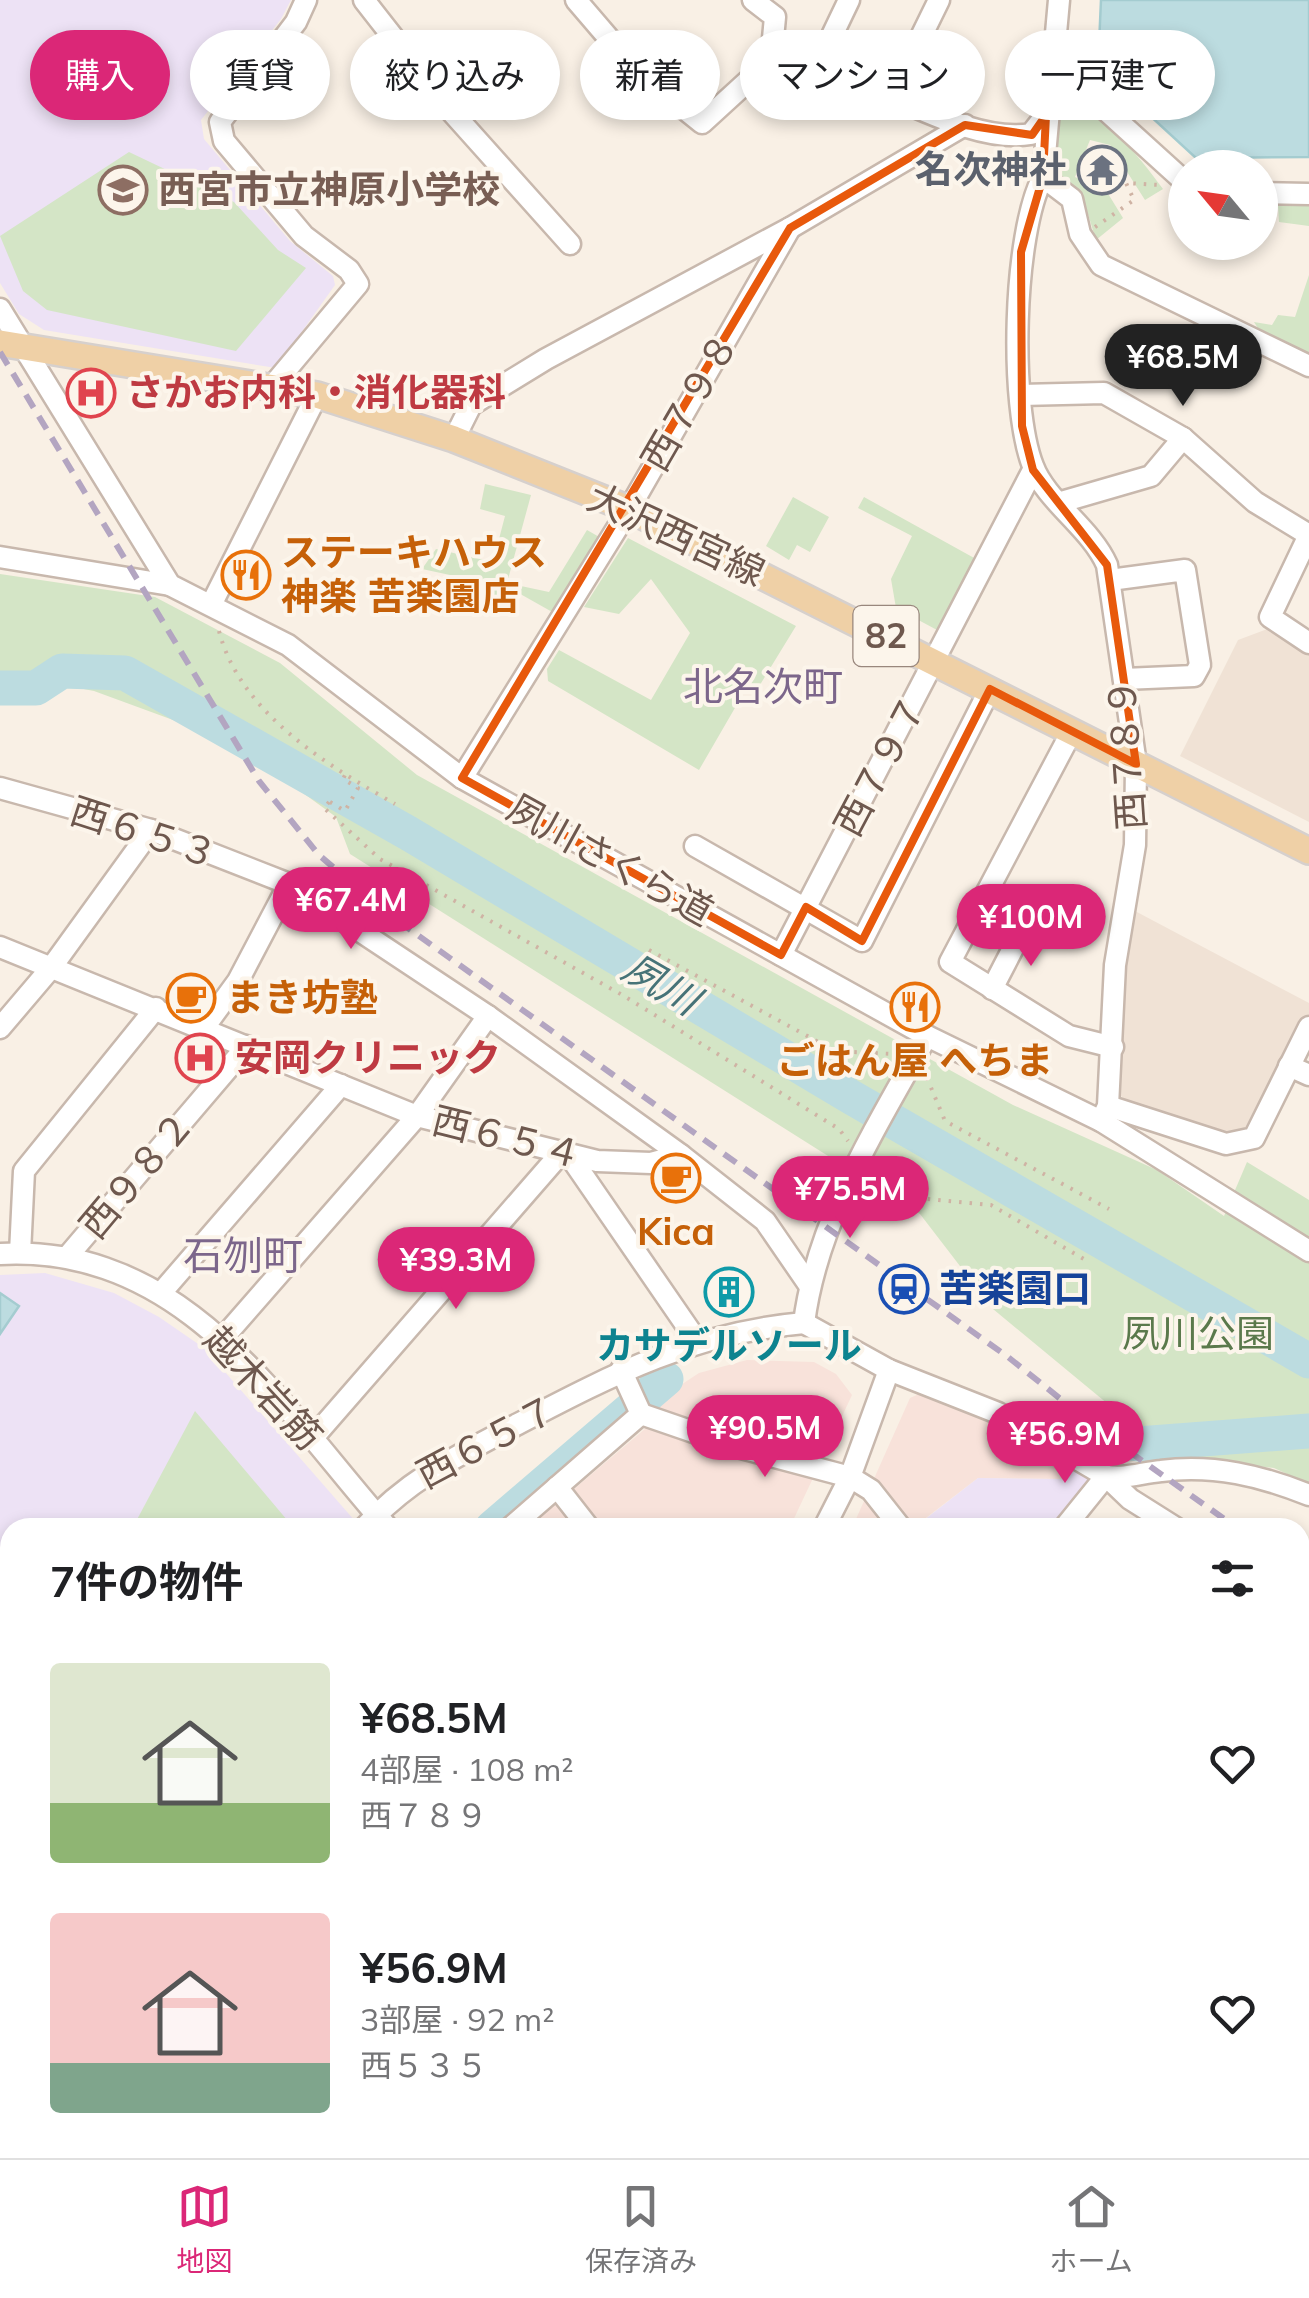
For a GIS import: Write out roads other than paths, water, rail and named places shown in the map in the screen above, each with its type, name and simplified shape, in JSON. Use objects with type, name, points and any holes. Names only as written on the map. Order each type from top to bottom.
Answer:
[{"type":"main road","name":"大沢西宮線","points":[[11,344],[317,396],[454,439],[629,509],[1309,851]]},
{"type":"street","points":[[270,389],[358,284],[349,270],[293,222],[224,142],[220,122],[296,22],[306,0]]},
{"type":"street","points":[[364,0],[450,110],[570,244]]},
{"type":"street","points":[[576,0],[636,70],[702,123],[740,88]]},
{"type":"street","points":[[753,0],[774,17],[773,30]]},
{"type":"street","points":[[835,30],[849,0]]},
{"type":"street","points":[[924,30],[939,0]]},
{"type":"street","points":[[1056,30],[1058,0]]},
{"type":"street","points":[[953,120],[1024,135],[1043,120]]},
{"type":"street","points":[[1034,470],[1021,395],[1021,252],[1030,201],[1043,177],[1046,120]]},
{"type":"street","points":[[1117,120],[1168,167]]},
{"type":"street","points":[[454,439],[471,405],[546,358],[790,228],[965,125]]},
{"type":"street","points":[[1043,177],[1072,200],[1080,234],[1101,265],[1309,366]]},
{"type":"street","points":[[1278,193],[1309,194]]},
{"type":"street","name":"西７９８","points":[[462,778],[629,509],[790,228]]},
{"type":"street","points":[[0,309],[11,344],[170,585]]},
{"type":"street","points":[[1021,395],[1104,393],[1183,438],[1254,502],[1309,535],[1270,617],[1309,642]]},
{"type":"street","points":[[212,602],[317,396]]},
{"type":"street","points":[[1061,502],[1151,476],[1183,438]]},
{"type":"street","name":"西７８９","points":[[1034,470],[1100,548],[1110,580],[1136,764],[1134,845],[1115,966],[1113,1048],[1105,1114]]},
{"type":"street","name":"西７９７","points":[[781,955],[1034,470]]},
{"type":"street","name":"夙川さくら道","points":[[0,557],[170,585],[212,602],[288,645],[462,778],[926,1036],[1105,1114],[1309,1251]]},
{"type":"street","points":[[1110,580],[1185,570],[1200,665],[1194,676],[1124,680]]},
{"type":"street","points":[[696,846],[862,941],[990,688]]},
{"type":"street","points":[[1072,731],[950,962],[1069,1036],[1113,1048]]},
{"type":"street","name":"西６５３","points":[[0,788],[151,830],[288,884],[488,1016],[680,1155]]},
{"type":"street","points":[[0,1028],[51,968],[151,830]]},
{"type":"street","points":[[202,1028],[238,981],[288,884]]},
{"type":"street","points":[[992,988],[1024,927]]},
{"type":"street","name":"西６５４","points":[[0,947],[417,1116],[598,1161],[650,1163],[680,1155]]},
{"type":"street","points":[[10,1253],[24,1171],[156,1008]]},
{"type":"street","points":[[224,1338],[417,1116],[488,1016]]},
{"type":"street","points":[[1105,1114],[1226,1144],[1254,1138],[1309,1027]]},
{"type":"street","points":[[804,1323],[809,1285],[846,1191],[926,1036]]},
{"type":"street","name":"西９８２","points":[[66,1257],[247,1046]]},
{"type":"street","points":[[1288,1066],[1309,1075]]},
{"type":"street","points":[[160,1293],[342,1085]]},
{"type":"street","points":[[312,1439],[565,1154],[696,1341]]},
{"type":"street","points":[[680,1155],[765,1222],[809,1285]]},
{"type":"street","name":"越木岩筋","points":[[10,1253],[66,1257],[108,1269],[160,1293],[224,1338],[312,1439],[372,1518]]},
{"type":"street","points":[[521,1518],[557,1487],[633,1395],[696,1341],[804,1323],[888,1370],[998,1414],[1106,1476],[1161,1518]]},
{"type":"street","points":[[829,1518],[850,1477],[888,1370]]},
{"type":"street","points":[[633,1395],[737,1447],[850,1477],[871,1490],[893,1518]]},
{"type":"street","name":"西６５７","points":[[380,1518],[416,1478],[633,1395]]},
{"type":"street","points":[[1106,1476],[1130,1479],[1160,1470],[1244,1473],[1309,1495]]},
{"type":"street","points":[[1072,1518],[1106,1476]]},
{"type":"street","points":[[557,1487],[580,1518]]},
{"type":"water","points":[[1101,0],[1309,0],[1309,157],[1278,157],[1278,150],[1187,150],[1155,120],[1215,120],[1215,30],[1100,30]]},
{"type":"water","points":[[0,1293],[19,1306],[0,1334]]},
{"type":"waterway","name":"夙川","points":[[0,688],[36,688],[62,671],[125,673],[408,833],[851,1097],[1309,1361]]},
{"type":"waterway","points":[[504,1518],[666,1379]]},
{"type":"waterway","points":[[1084,1437],[1138,1444],[1309,1431]]},
{"type":"railway","points":[[0,352],[259,781],[319,855],[384,911],[1008,1357],[1097,1428]]},
{"type":"railway","points":[[1089,1423],[1223,1518]]},
{"type":"place","name":"名次神社","points":[[1102,170]]},
{"type":"place","name":"西宮市立神原小学校","points":[[123,190]]},
{"type":"place","name":"さかお内科・消化器科","points":[[91,393]]},
{"type":"place","name":"ステーキハウス 神楽 苦楽園店","points":[[246,575]]},
{"type":"place","name":"まき坊塾","points":[[191,998]]},
{"type":"place","name":"ごはん屋 へちま","points":[[915,1007]]},
{"type":"place","name":"安岡クリニック","points":[[200,1058]]},
{"type":"place","name":"Kica","points":[[676,1178]]},
{"type":"place","name":"苦楽園口","points":[[904,1289]]},
{"type":"place","name":"カサデルソール","points":[[729,1292]]},
{"type":"district","name":"北名次町","points":[[763,687]]},
{"type":"district","name":"石刎町","points":[[243,1256]]},
{"type":"park label","name":"夙川公園","points":[[1198,1334]]}]
